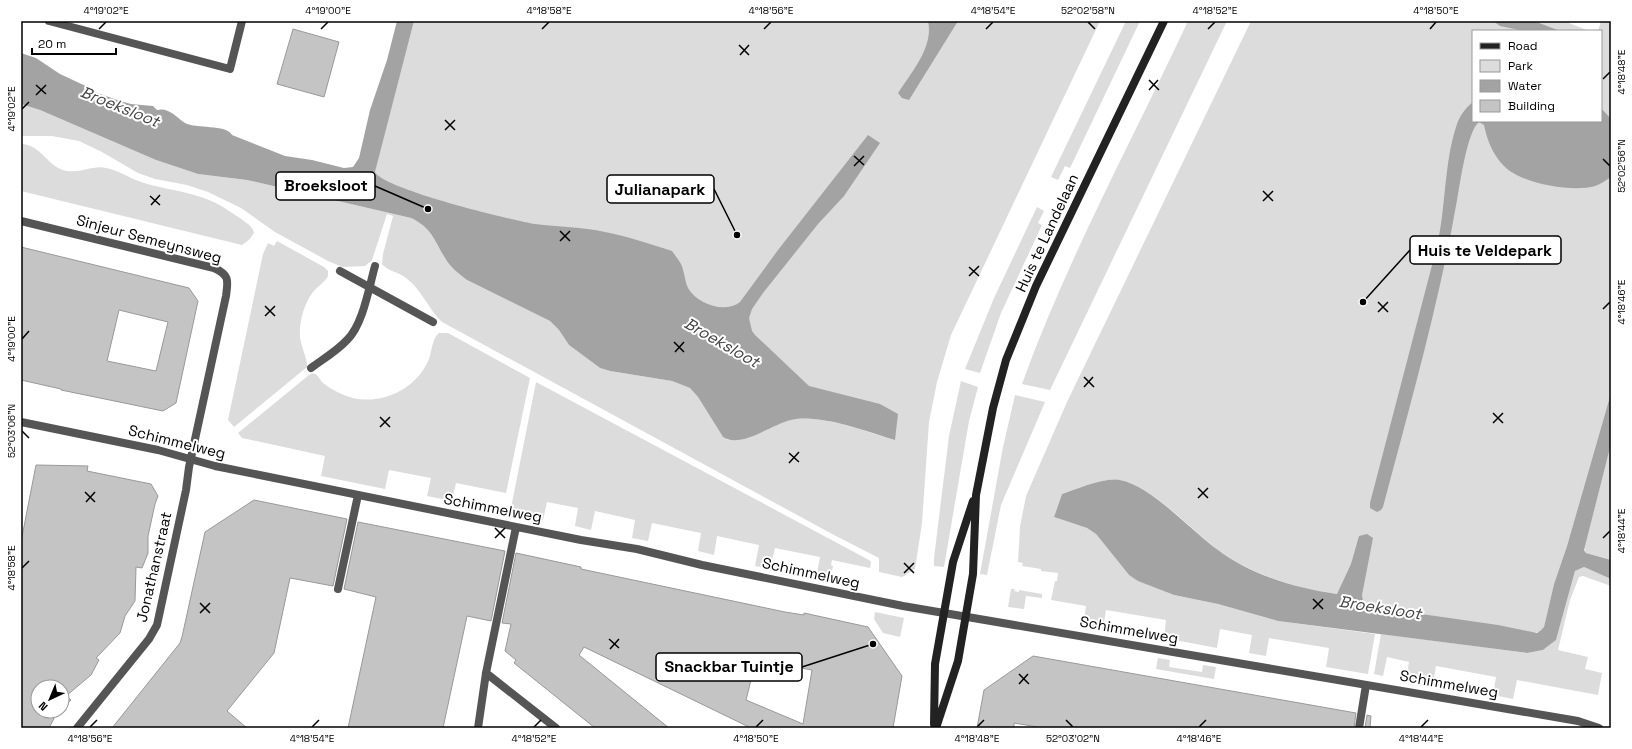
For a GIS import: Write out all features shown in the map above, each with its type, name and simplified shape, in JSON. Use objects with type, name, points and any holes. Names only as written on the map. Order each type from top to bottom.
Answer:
[{"type":"street","points":[[49,21],[230,69],[242,21]]},
{"type":"street","name":"Huis te Landelaan","points":[[976,495],[980,466],[996,395],[1006,360],[1020,324],[1044,270],[1164,21]]},
{"type":"street","name":"Sinjeur Semeynsweg","points":[[21,221],[200,264],[214,268],[226,275],[226,296],[190,459]]},
{"type":"street","points":[[310,368],[343,344],[352,334],[360,318],[375,266]]},
{"type":"street","points":[[340,271],[433,322]]},
{"type":"street","name":"Schimmelweg","points":[[21,422],[158,450],[221,467],[581,540],[637,549],[702,565],[867,599],[1578,721],[1599,728]]},
{"type":"street","name":"Jonathanstraat","points":[[77,728],[155,629],[186,490],[190,459]]},
{"type":"street","points":[[338,589],[358,495]]},
{"type":"street","points":[[935,728],[935,664],[953,562],[976,495]]},
{"type":"street","points":[[935,728],[954,677],[966,616],[974,569],[976,495]]},
{"type":"street","points":[[478,728],[486,673],[516,527]]},
{"type":"street","points":[[486,673],[556,728]]},
{"type":"street","points":[[1359,728],[1366,685]]},
{"type":"green space","points":[[414,21],[1100,21],[951,335],[937,382],[929,422],[922,523],[915,569],[902,577],[879,572],[879,558],[442,322],[412,283],[382,264],[383,254],[393,216],[387,214],[372,260],[365,266],[342,267],[275,232],[241,208],[208,192],[187,185],[155,179],[138,173],[102,152],[79,141],[52,136],[21,136],[21,104],[40,110],[156,160],[198,174],[247,180],[411,218],[428,230],[447,261],[467,280],[550,321],[559,330],[569,345],[600,368],[672,381],[690,388],[698,397],[723,437],[728,440],[752,436],[788,420],[804,418],[830,421],[895,440],[364,190],[375,172]]},
{"type":"green space","points":[[1126,21],[1140,21],[1070,168],[1065,166],[1058,180],[1051,177]]},
{"type":"green space","points":[[1188,21],[1227,21],[1050,390],[1022,384],[1059,291]]},
{"type":"green space","points":[[1251,21],[1564,21],[1586,30],[1472,30],[1472,122],[1602,122],[1602,30],[1598,30],[1601,21],[1611,21],[1611,393],[1567,546],[1554,584],[1544,627],[1539,632],[1532,633],[1393,609],[1375,608],[1368,606],[1362,601],[1354,598],[1339,594],[1315,591],[1277,580],[1252,570],[1228,557],[1158,500],[1132,484],[1120,480],[1106,480],[1062,494],[1054,517],[1087,528],[1096,534],[1129,575],[1174,595],[1218,604],[1278,621],[1375,634],[1368,674],[1326,667],[1329,648],[1269,638],[1266,656],[1249,653],[1252,635],[1220,629],[1217,648],[1164,638],[1166,620],[1106,610],[1103,628],[1083,625],[1086,606],[1051,600],[1058,573],[1041,571],[1041,569],[1022,566],[1023,563],[1018,562],[1020,527],[1026,496],[1067,402]]},
{"type":"green space","points":[[21,144],[34,148],[60,169],[77,171],[97,167],[106,168],[115,170],[141,182],[192,194],[209,200],[221,206],[251,226],[254,233],[249,240],[242,245],[21,191]]},
{"type":"green space","points":[[1037,207],[1044,211],[1038,223],[1042,225],[1001,313],[980,373],[965,369],[994,298]]},
{"type":"green space","points":[[277,241],[324,267],[328,271],[327,278],[310,297],[301,319],[300,337],[307,367],[234,427],[228,420],[263,254],[268,243],[274,246]]},
{"type":"green space","points":[[439,333],[448,333],[530,378],[506,493],[456,483],[452,501],[427,496],[431,478],[389,470],[385,489],[321,476],[325,456],[242,438],[238,433],[312,374],[316,375],[323,383],[334,390],[353,398],[365,400],[376,399],[398,392],[408,386],[424,369],[429,359],[434,341]]},
{"type":"green space","points":[[961,381],[978,387],[969,421],[944,567],[934,566],[949,436]]},
{"type":"green space","points":[[536,382],[869,560],[871,562],[870,568],[832,560],[831,565],[833,566],[830,581],[816,579],[820,557],[775,548],[770,569],[755,566],[759,545],[717,536],[714,555],[698,551],[701,533],[652,523],[648,541],[632,538],[635,520],[595,511],[591,530],[575,526],[578,508],[547,502],[543,520],[510,513]]},
{"type":"green space","points":[[1015,395],[1045,402],[1001,505],[987,575],[980,574],[1003,447]]},
{"type":"green space","points":[[1611,444],[1611,560],[1586,553],[1584,548]]},
{"type":"green space","points":[[1584,567],[1611,579],[1611,586],[1583,576],[1579,577],[1570,600],[1558,650],[1588,657],[1585,669],[1602,673],[1598,695],[1517,680],[1513,699],[1493,695],[1496,677],[1436,666],[1433,684],[1406,680],[1409,662],[1387,657],[1383,676],[1374,674],[1381,634],[1527,653],[1543,650],[1556,640],[1575,571]]},
{"type":"green space","points":[[1011,589],[1015,589],[1014,591],[1019,592],[1019,590],[1042,594],[1042,598],[1026,596],[1024,609],[1008,607]]},
{"type":"green space","points":[[875,612],[904,618],[900,637],[883,633],[874,619]]},
{"type":"green space","points":[[1158,658],[1170,660],[1169,667],[1202,672],[1203,665],[1216,667],[1214,679],[1156,669]]},
{"type":"water","points":[[397,21],[414,21],[375,172],[383,179],[400,187],[449,203],[501,217],[535,224],[588,229],[638,240],[672,251],[679,260],[684,272],[686,284],[692,294],[704,303],[712,306],[734,306],[740,302],[778,250],[868,135],[880,143],[844,196],[818,224],[763,293],[752,309],[749,318],[752,331],[755,335],[809,386],[880,404],[898,414],[895,440],[843,424],[815,419],[802,419],[783,422],[747,438],[730,440],[723,437],[698,397],[690,388],[672,381],[600,368],[569,345],[559,330],[550,321],[467,280],[447,261],[428,230],[411,218],[247,180],[198,174],[156,160],[40,110],[21,104],[21,53],[36,58],[60,74],[90,88],[95,92],[120,101],[131,104],[153,106],[157,110],[161,109],[169,111],[190,125],[224,129],[232,135],[285,156],[312,160],[344,168],[353,167],[359,158],[370,110],[387,60]]},
{"type":"water","points":[[928,21],[958,21],[909,100],[902,98],[898,93],[925,50],[929,31]]},
{"type":"water","points":[[1493,21],[1534,21],[1557,30],[1519,30],[1500,26]]},
{"type":"water","points":[[1472,103],[1472,122],[1479,122],[1471,136],[1465,159],[1442,278],[1383,507],[1377,512],[1370,508],[1370,503],[1437,246],[1452,141],[1456,127],[1467,107]]},
{"type":"water","points":[[1602,109],[1611,119],[1611,177],[1595,186],[1585,188],[1560,187],[1534,182],[1512,172],[1504,166],[1489,142],[1484,125],[1479,122],[1602,122]]},
{"type":"water","points":[[1611,393],[1611,444],[1584,550],[1586,553],[1611,560],[1611,579],[1584,567],[1575,571],[1556,640],[1543,650],[1527,653],[1278,621],[1218,604],[1174,595],[1138,581],[1129,575],[1096,534],[1087,528],[1054,517],[1062,494],[1106,480],[1120,480],[1132,484],[1158,500],[1207,542],[1230,559],[1274,579],[1322,592],[1337,594],[1351,564],[1359,536],[1367,534],[1373,538],[1362,595],[1366,606],[1498,625],[1537,633],[1544,627],[1554,584],[1567,546]]},
{"type":"building","points":[[293,29],[339,42],[324,97],[277,84]]},
{"type":"building","points":[[21,247],[189,288],[198,301],[176,403],[163,411],[61,390],[21,380]],"holes":[[[119,310],[168,322],[156,371],[107,361]]]},
{"type":"building","points":[[36,465],[88,466],[87,471],[151,484],[158,496],[148,536],[148,553],[142,568],[136,567],[135,601],[125,616],[120,633],[96,658],[99,660],[91,675],[70,693],[70,679],[30,679],[30,719],[54,719],[49,728],[21,728],[21,542]]},
{"type":"building","points":[[254,500],[347,519],[333,586],[290,578],[274,653],[227,711],[247,728],[112,728],[180,643],[205,532]]},
{"type":"building","points":[[358,522],[505,551],[491,621],[467,616],[443,728],[348,728],[376,597],[344,589]]},
{"type":"building","points":[[516,553],[581,567],[581,569],[785,612],[804,615],[804,613],[868,627],[902,676],[893,728],[751,728],[584,647],[579,655],[669,728],[595,728],[514,663],[516,660],[505,651],[511,624],[502,623]],"holes":[[[756,660],[812,670],[803,724],[746,700]]]},
{"type":"building","points":[[1033,656],[1356,713],[1354,728],[1044,728],[1014,723],[1014,728],[977,728],[984,690]]},
{"type":"building","points":[[1367,715],[1371,716],[1370,728],[1365,728]]},
{"type":"place","name":"Broeksloot","points":[[428,209]]},
{"type":"place","name":"Julianapark","points":[[737,235]]},
{"type":"place","name":"Huis te Veldepark","points":[[1363,302]]},
{"type":"place","name":"Snackbar Tuintje","points":[[873,644]]}]
